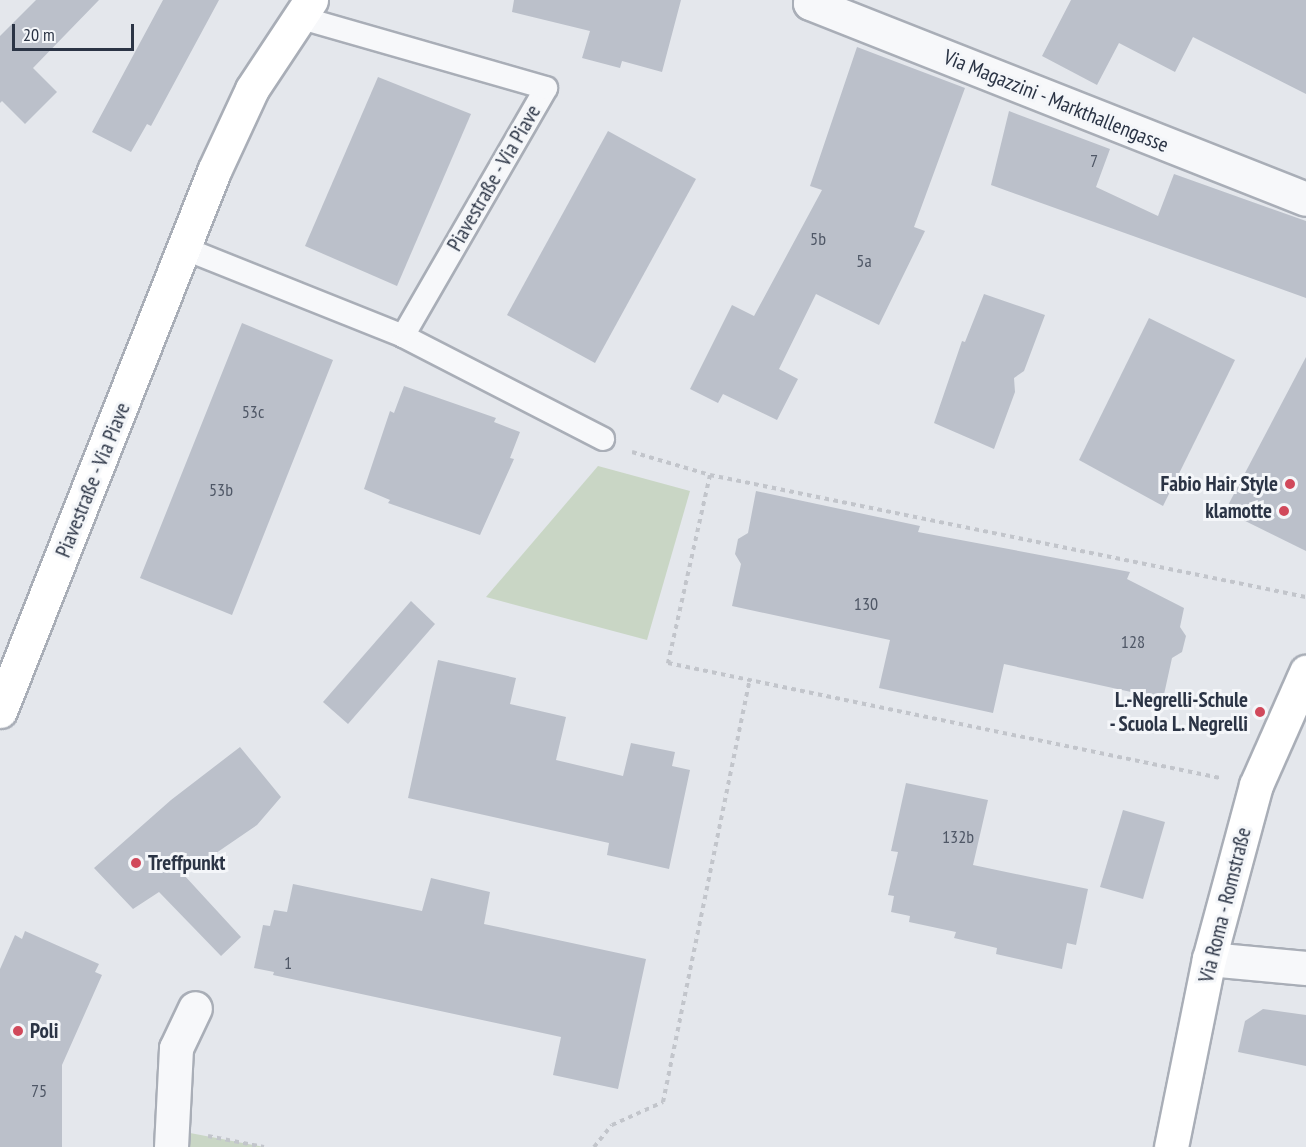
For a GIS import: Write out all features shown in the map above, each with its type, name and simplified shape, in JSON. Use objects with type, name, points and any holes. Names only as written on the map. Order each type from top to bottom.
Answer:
[{"type":"main road","name":"Piavestraße - Via Piave","points":[[0,711],[122,409],[181,247],[252,89],[304,8]]},
{"type":"main road","name":"Via Roma - Romstraße","points":[[1171,1147],[1209,959],[1256,785],[1306,672]]},
{"type":"street","name":"Via Magazzini - Markthallengasse","points":[[811,0],[810,3],[1306,199]]},
{"type":"street","points":[[1209,959],[1306,968]]},
{"type":"street","points":[[171,1147],[176,1048],[195,1008]]},
{"type":"lane","name":"Piavestraße - Via Piave","points":[[304,8],[546,88],[403,336]]},
{"type":"lane","points":[[181,247],[403,336],[603,439]]},
{"type":"path","points":[[603,439],[624,450],[710,475],[1306,597]]},
{"type":"path","points":[[710,475],[668,663],[1256,785]]},
{"type":"path","points":[[594,1147],[612,1125],[663,1102],[750,680]]},
{"type":"path","points":[[200,1135],[264,1147]]},
{"type":"green space","points":[[598,466],[690,491],[647,640],[486,597]]},
{"type":"green space","points":[[190,1133],[264,1147],[188,1147]]},
{"type":"building","points":[[36,0],[99,0],[33,68],[57,92],[25,124],[2,101],[0,103],[0,36]]},
{"type":"building","points":[[163,0],[219,0],[151,126],[147,124],[131,152],[92,132]]},
{"type":"building","points":[[514,0],[681,0],[662,72],[622,61],[620,68],[582,58],[590,31],[512,12]]},
{"type":"building","points":[[1071,0],[1306,0],[1306,94],[1193,37],[1175,72],[1119,43],[1097,85],[1042,56]]},
{"type":"building","points":[[857,47],[965,88],[914,227],[925,231],[879,325],[816,294],[779,369],[798,379],[777,420],[723,394],[718,403],[690,389],[732,305],[754,316],[822,190],[810,186]]},
{"type":"building","points":[[378,77],[471,114],[397,286],[305,246]]},
{"type":"building","points":[[1009,111],[1110,149],[1096,187],[1158,216],[1174,174],[1306,221],[1306,298],[991,185]]},
{"type":"building","points":[[608,131],[696,179],[595,363],[507,315]]},
{"type":"building","points":[[984,294],[1045,315],[1024,371],[1014,378],[1015,392],[994,449],[934,423],[962,341],[965,342]]},
{"type":"building","points":[[1149,318],[1235,360],[1163,506],[1079,460]]},
{"type":"building","points":[[242,323],[333,360],[232,615],[140,578]]},
{"type":"building","points":[[1306,357],[1306,551],[1225,511]]},
{"type":"building","points":[[404,386],[496,418],[494,422],[520,432],[510,458],[514,459],[480,535],[388,503],[390,500],[364,489],[390,411],[394,413]]},
{"type":"building","points":[[756,491],[920,526],[918,532],[1130,572],[1127,579],[1184,608],[1180,627],[1186,636],[1182,652],[1172,658],[1163,699],[1004,664],[993,713],[879,688],[890,640],[732,606],[741,564],[735,554],[738,539],[748,533]]},
{"type":"building","points":[[411,601],[435,624],[348,724],[323,702]]},
{"type":"building","points":[[438,660],[516,678],[510,704],[566,717],[556,760],[623,776],[631,743],[675,752],[672,766],[690,770],[669,869],[607,855],[609,843],[408,798]]},
{"type":"building","points":[[240,747],[281,797],[257,825],[184,875],[241,937],[221,956],[159,892],[133,909],[94,868],[171,800]]},
{"type":"building","points":[[906,783],[988,800],[973,865],[1088,889],[1076,945],[1067,943],[1062,969],[996,954],[997,948],[954,938],[956,932],[909,922],[910,916],[891,912],[894,896],[888,895],[898,852],[891,851]]},
{"type":"building","points":[[1123,810],[1165,822],[1143,899],[1100,887]]},
{"type":"building","points":[[431,878],[490,892],[484,924],[646,959],[618,1089],[553,1075],[561,1037],[273,975],[274,972],[254,968],[263,925],[270,926],[274,910],[287,912],[293,884],[422,911]]},
{"type":"building","points":[[25,931],[99,964],[95,972],[102,975],[62,1065],[62,1147],[0,1147],[0,969],[15,935],[22,939]]},
{"type":"building","points":[[1263,1009],[1306,1015],[1306,1066],[1238,1052],[1245,1021]]},
{"type":"place","name":"Fabio Hair Style","points":[[1290,484]]},
{"type":"place","name":"klamotte","points":[[1284,511]]},
{"type":"place","name":"L.-Negrelli-Schule - Scuola L. Negrelli","points":[[1260,712]]},
{"type":"place","name":"Treffpunkt","points":[[136,863]]},
{"type":"place","name":"Poli","points":[[18,1031]]}]
